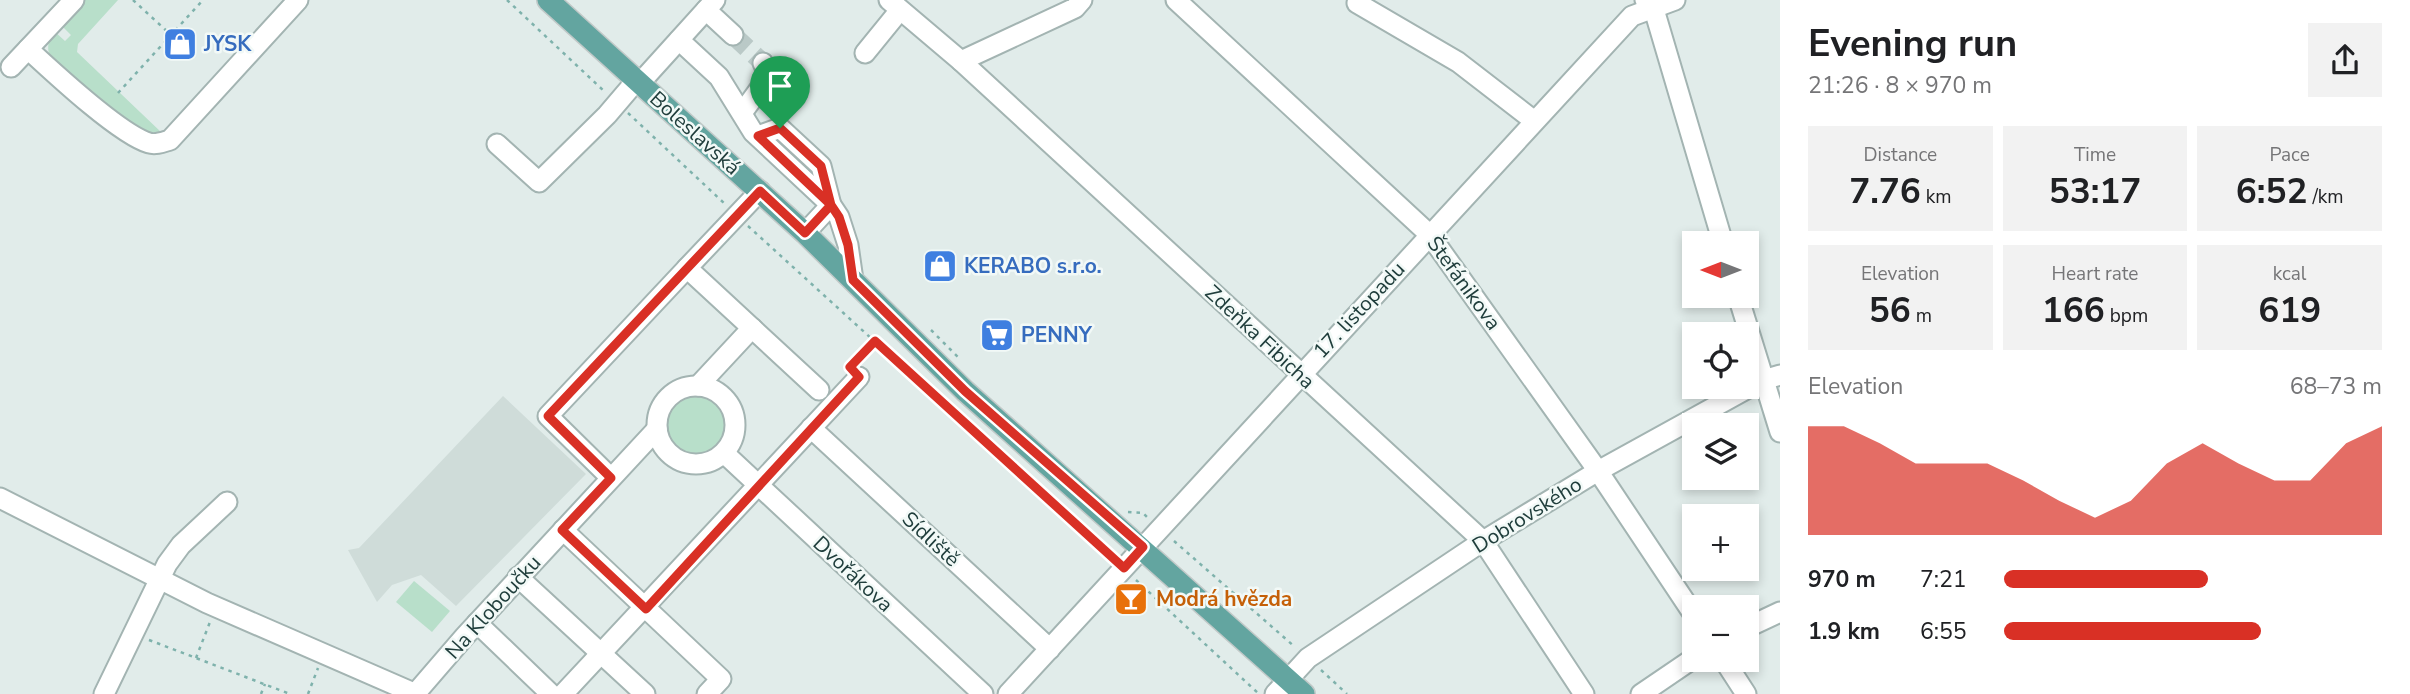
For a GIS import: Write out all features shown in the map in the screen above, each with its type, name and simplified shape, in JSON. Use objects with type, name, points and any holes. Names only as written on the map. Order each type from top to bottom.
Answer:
[{"type":"main road","name":"Boleslavská","points":[[548,0],[805,233],[965,391],[1143,547],[1282,686],[1304,694]]},
{"type":"street","points":[[11,67],[74,0]]},
{"type":"street","points":[[28,49],[78,94],[138,138],[157,144],[170,140],[298,0]]},
{"type":"street","points":[[961,61],[1074,8],[1082,0]]},
{"type":"street","name":"Štefánikova","points":[[1176,0],[1429,234],[1598,471],[1682,597]]},
{"type":"street","name":"17. listopadu","points":[[1008,694],[1533,120],[1632,16],[1650,2],[1675,0]]},
{"type":"street","points":[[1650,2],[1719,231]]},
{"type":"street","points":[[1357,4],[1458,62],[1533,120]]},
{"type":"street","points":[[497,144],[539,182],[711,5],[733,35]]},
{"type":"street","name":"Zdeňka Fibicha","points":[[864,53],[895,5],[961,61],[1483,541],[1584,694]]},
{"type":"street","points":[[679,40],[719,77],[742,113],[827,191],[848,245],[853,280]]},
{"type":"street","points":[[742,113],[769,76],[763,63]]},
{"type":"street","points":[[766,134],[827,191]]},
{"type":"street","points":[[611,478],[548,416],[760,191]]},
{"type":"street","points":[[805,233],[827,191]]},
{"type":"street","points":[[687,268],[819,390]]},
{"type":"street","points":[[1743,308],[1771,377],[1780,432]]},
{"type":"street","points":[[657,429],[667,451],[679,461],[703,464],[724,453],[735,431],[731,407],[714,390],[698,386],[752,328]]},
{"type":"street","points":[[563,694],[646,609],[859,377]]},
{"type":"street","name":"Dobrovského","points":[[1282,686],[1308,658],[1483,541],[1598,471],[1771,377]]},
{"type":"street","name":"Na Kloboučku","points":[[416,694],[477,623],[657,429],[658,416],[665,401],[678,390],[698,386]]},
{"type":"street","name":"Sídliště","points":[[811,428],[1050,649]]},
{"type":"street","name":"Dvořákova","points":[[724,453],[983,694]]},
{"type":"street","points":[[0,498],[158,579],[308,649],[416,694]]},
{"type":"street","points":[[104,694],[158,579],[181,545],[227,502]]},
{"type":"street","points":[[562,530],[721,679],[707,694]]},
{"type":"street","points":[[518,578],[645,694]]},
{"type":"street","points":[[1759,622],[1780,612]]},
{"type":"street","points":[[477,623],[551,694]]},
{"type":"street","points":[[1641,694],[1682,666]]},
{"type":"street","points":[[1731,672],[1745,694]]},
{"type":"path","points":[[133,0],[171,35]]},
{"type":"path","points":[[118,93],[203,0]]},
{"type":"path","points":[[507,0],[1259,694]]},
{"type":"path","points":[[859,377],[850,367],[875,341]]},
{"type":"path","points":[[196,659],[212,617]]},
{"type":"path","points":[[139,637],[290,694]]},
{"type":"path","points":[[308,694],[319,665]]},
{"type":"path","points":[[261,694],[265,684]]},
{"type":"shaded area","points":[[503,396],[586,474],[456,606],[421,575],[392,585],[377,602],[348,550],[359,548]]},
{"type":"green space","points":[[82,0],[118,0],[78,44],[77,52],[162,133],[159,136],[146,134],[58,70],[52,60],[48,46],[54,31],[65,41],[71,35],[60,24]]},
{"type":"green space","points":[[696,392],[719,402],[729,425],[719,448],[696,458],[673,448],[663,425],[673,402]]},
{"type":"green space","points":[[414,581],[450,611],[432,632],[396,602]]},
{"type":"tunnel","points":[[733,35],[763,63]]},
{"type":"place","name":"JYSK","points":[[180,44]]},
{"type":"place","name":"KERABO s.r.o.","points":[[940,266]]},
{"type":"place","name":"PENNY","points":[[997,335]]},
{"type":"place","name":"Modrá hvězda","points":[[1131,599]]},
{"type":"route","points":[[780,128],[758,136],[831,205],[839,217],[848,245],[853,280],[965,391],[1143,547],[1124,568],[875,341],[850,367],[859,377],[646,609],[562,530],[611,478],[548,416],[760,191],[805,233],[831,205],[821,166],[780,128]]}]
